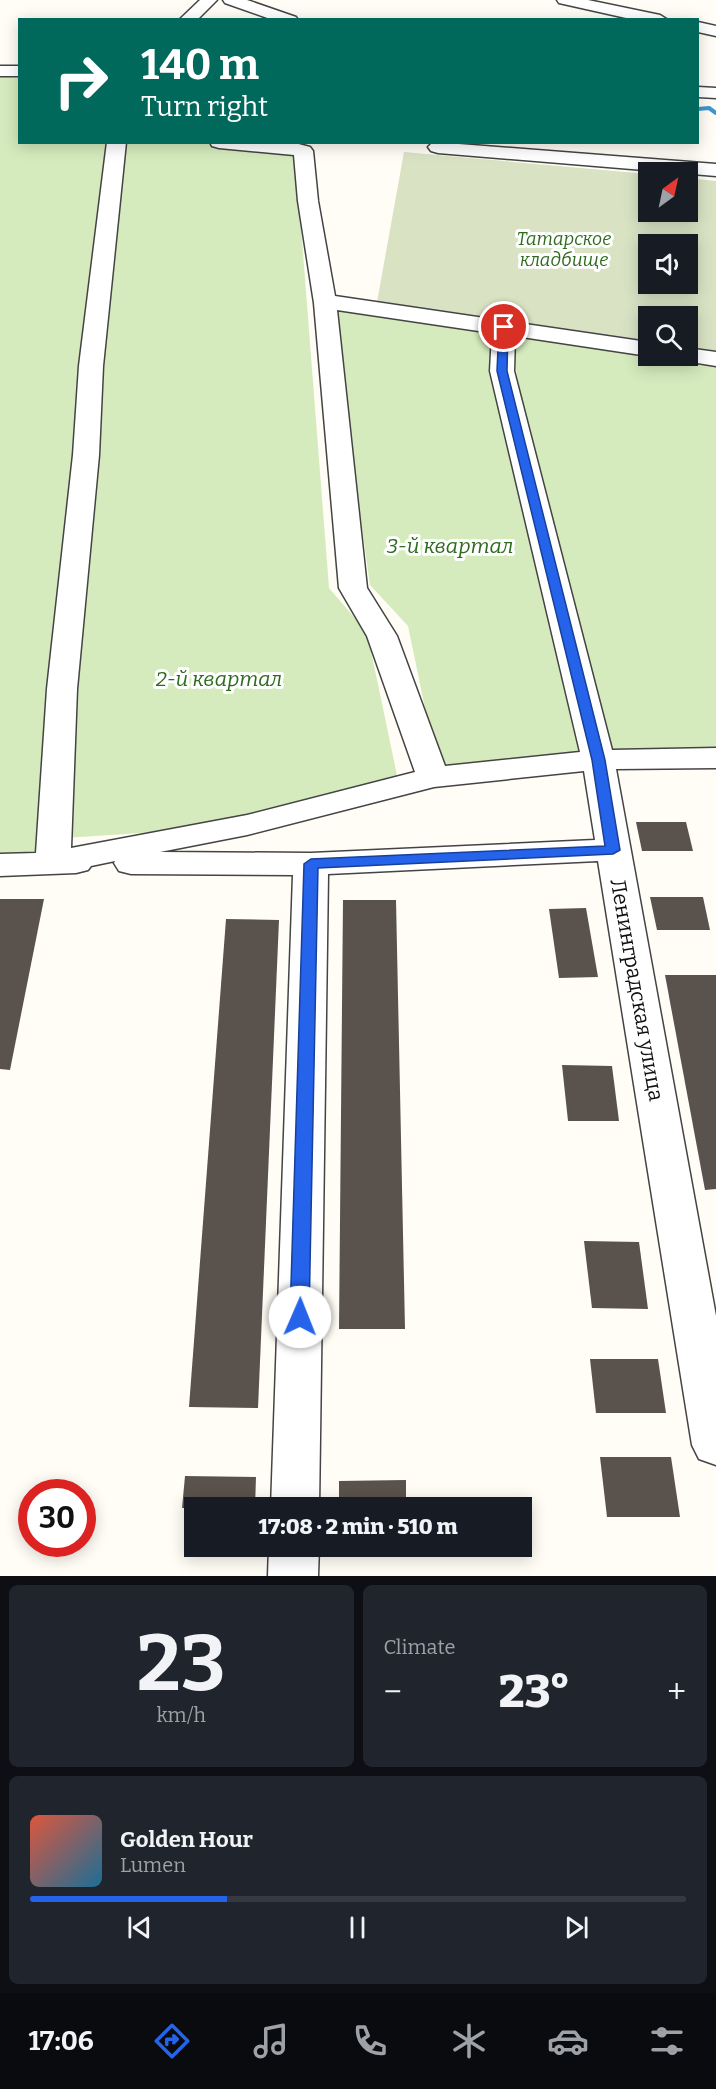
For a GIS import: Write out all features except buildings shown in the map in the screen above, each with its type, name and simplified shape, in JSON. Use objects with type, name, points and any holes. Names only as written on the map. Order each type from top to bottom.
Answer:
[{"type":"street","points":[[189,18],[209,0]]},
{"type":"street","points":[[231,0],[284,18]]},
{"type":"street","points":[[565,0],[650,18]]},
{"type":"street","points":[[699,27],[716,31]]},
{"type":"street","points":[[0,71],[18,71]]},
{"type":"street","points":[[699,92],[716,93]]},
{"type":"street","points":[[53,862],[62,689],[86,455],[91,366],[117,144]]},
{"type":"street","points":[[243,144],[303,151],[308,201],[325,303],[353,588],[382,636],[433,777]]},
{"type":"street","points":[[438,147],[716,170]]},
{"type":"street","points":[[325,303],[341,303],[638,347]]},
{"type":"street","name":"Ленинградская улица","points":[[504,327],[502,371],[598,760],[716,1445]]},
{"type":"street","points":[[698,357],[716,359]]},
{"type":"street","points":[[53,862],[247,825],[433,777],[598,760],[716,758]]},
{"type":"street","points":[[0,865],[53,862],[311,864],[613,850]]},
{"type":"street","points":[[295,1497],[311,864]]},
{"type":"street","points":[[293,1576],[294,1557]]},
{"type":"green space","points":[[0,73],[18,73],[18,144],[111,144],[43,858],[0,857]]},
{"type":"green space","name":"2-й квартал","points":[[123,144],[210,144],[212,146],[295,150],[329,588],[367,632],[398,780],[218,828],[64,838],[106,278]]},
{"type":"green space","name":"Татарское кладбище","points":[[404,152],[638,173],[638,222],[698,222],[698,179],[716,181],[716,357],[698,355],[698,306],[638,306],[638,345],[377,302]]},
{"type":"green space","name":"3-й квартал","points":[[331,308],[497,330],[585,754],[438,771],[408,626],[370,585]]},
{"type":"green space","points":[[511,335],[638,352],[638,366],[698,366],[698,361],[716,363],[716,752],[605,755],[518,383]]},
{"type":"waterway","points":[[699,109],[709,108],[716,113]]},
{"type":"route","points":[[300,1317],[311,864],[613,850],[598,760],[502,371],[504,327]]}]
